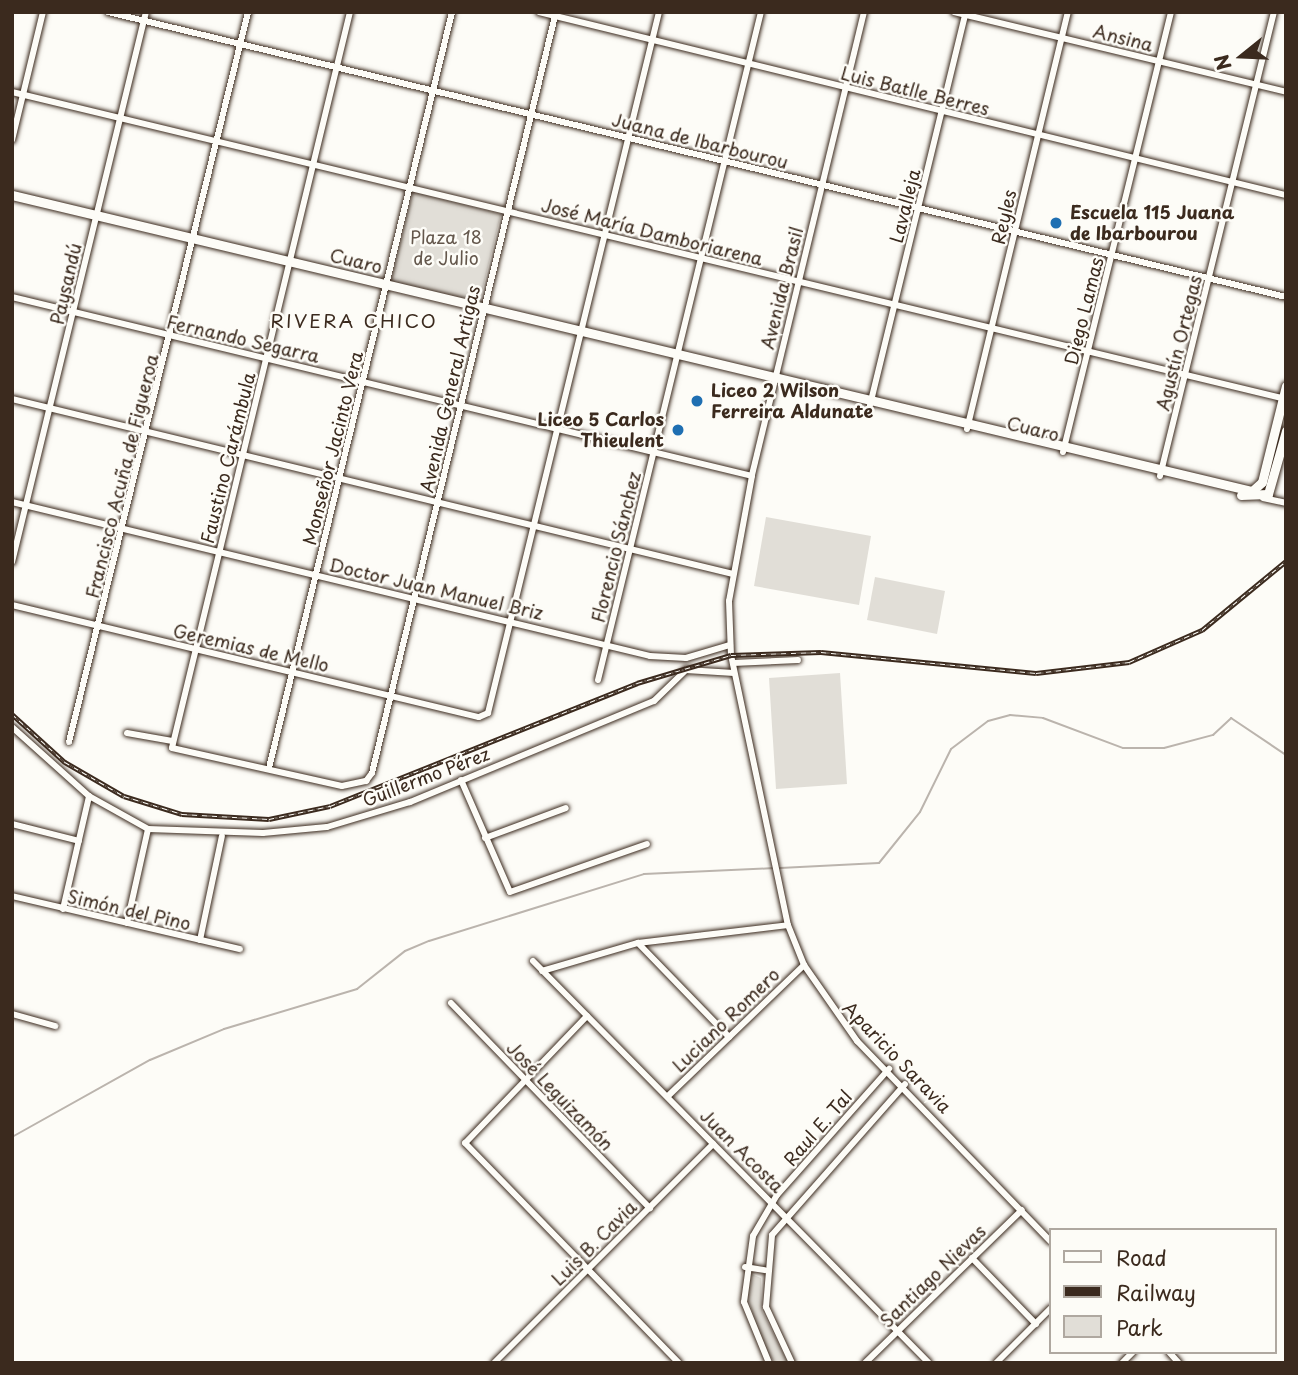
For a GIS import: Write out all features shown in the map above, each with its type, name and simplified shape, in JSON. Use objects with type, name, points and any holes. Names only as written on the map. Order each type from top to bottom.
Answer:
[{"type":"street","points":[[12,140],[43,12]]},
{"type":"street","name":"Juana de Ibarbourou","points":[[108,12],[1286,297]]},
{"type":"street","name":"Paysandú","points":[[12,562],[146,12]]},
{"type":"street","name":"Francisco Acuña de Figueroa","points":[[69,742],[100,626],[248,12]]},
{"type":"street","name":"Faustino Carámbula","points":[[172,745],[350,12]]},
{"type":"street","name":"Monseñor Jacinto Vera","points":[[269,768],[453,12]]},
{"type":"street","name":"Luis Batlle Berres","points":[[539,12],[556,14],[651,41],[1286,195]]},
{"type":"street","points":[[510,621],[659,12]]},
{"type":"street","name":"Florencio Sánchez","points":[[598,680],[761,12]]},
{"type":"street","name":"Avenida Brasil","points":[[731,655],[733,574],[752,476],[864,12]]},
{"type":"street","name":"Ansina","points":[[954,12],[1286,92]]},
{"type":"street","name":"Reyles","points":[[967,427],[1068,12]]},
{"type":"street","name":"Diego Lamas","points":[[1064,450],[1171,12]]},
{"type":"street","name":"Agustín Ortegas","points":[[1161,473],[1273,12]]},
{"type":"street","name":"Avenida General Artigas","points":[[269,768],[342,786],[366,781],[372,773],[556,14]]},
{"type":"street","name":"Lavalleja","points":[[870,403],[966,14]]},
{"type":"street","name":"José María Damboriarena","points":[[12,93],[121,117],[1284,399]]},
{"type":"street","name":"Cuaro","points":[[12,195],[676,354],[967,427],[1259,494],[1286,503]]},
{"type":"street","name":"Fernando Segarra","points":[[12,298],[752,476]]},
{"type":"street","points":[[1259,494],[1286,386]]},
{"type":"street","points":[[12,399],[733,574]]},
{"type":"street","points":[[1259,494],[1273,487],[1286,431]]},
{"type":"street","name":"Doctor Juan Manuel Briz","points":[[12,502],[667,659],[730,645]]},
{"type":"street","name":"Geremias de Mello","points":[[12,605],[483,716],[510,621]]},
{"type":"street","name":"Aparicio Saravia","points":[[731,655],[788,925],[804,965],[844,1026],[905,1084],[1050,1241]]},
{"type":"street","points":[[733,663],[798,660]]},
{"type":"street","name":"Guillermo Pérez","points":[[12,727],[89,796],[148,829],[222,836],[327,827],[461,780],[654,701],[686,670],[734,673]]},
{"type":"street","points":[[127,733],[257,771],[269,768]]},
{"type":"street","points":[[461,780],[504,885],[519,893],[647,844]]},
{"type":"street","points":[[63,909],[89,796]]},
{"type":"street","points":[[485,838],[566,808]]},
{"type":"street","points":[[12,824],[79,841]]},
{"type":"street","points":[[127,923],[148,829]]},
{"type":"street","points":[[200,940],[222,836]]},
{"type":"street","name":"Simón del Pino","points":[[12,896],[240,949]]},
{"type":"street","points":[[542,971],[638,943],[788,925]]},
{"type":"street","points":[[638,943],[729,1037]]},
{"type":"street","name":"Juan Acosta","points":[[533,961],[929,1363]]},
{"type":"street","name":"Luciano Romero","points":[[668,1096],[804,965]]},
{"type":"street","name":"José Leguizamón","points":[[451,1003],[650,1208]]},
{"type":"street","points":[[12,1014],[55,1026]]},
{"type":"street","points":[[587,1016],[523,1079],[465,1143],[679,1363]]},
{"type":"street","name":"Raul E. Tal","points":[[769,1363],[748,1321],[744,1267],[772,1202],[888,1069]]},
{"type":"street","name":"Raul E. Tal","points":[[792,1363],[772,1328],[765,1270],[772,1235],[785,1214],[905,1084]]},
{"type":"street","name":"Luis B. Cavia","points":[[496,1362],[713,1144]]},
{"type":"street","name":"Santiago Nievas","points":[[865,1363],[1021,1210]]},
{"type":"street","points":[[972,1258],[1035,1324]]},
{"type":"street","points":[[744,1267],[765,1270]]},
{"type":"street","points":[[996,1363],[1050,1309]]},
{"type":"green space","name":"Plaza 18 de Julio","points":[[413,192],[501,214],[479,304],[391,282]]},
{"type":"green space","points":[[766,517],[871,536],[859,605],[754,586]]},
{"type":"green space","points":[[875,577],[945,591],[937,634],[867,620]]},
{"type":"green space","points":[[840,673],[847,784],[776,789],[769,678]]},
{"type":"green space","points":[[749,1273],[761,1278],[762,1311],[788,1363],[775,1363],[762,1344],[746,1291]]},
{"type":"waterway","points":[[780,868],[879,863],[920,812],[951,749],[988,721],[1010,715],[1043,718],[1123,748],[1164,748],[1213,735],[1231,718],[1286,755]]},
{"type":"waterway","points":[[12,1137],[150,1060],[224,1029],[357,989],[405,951],[429,941],[644,874],[774,868]]},
{"type":"railway","points":[[12,714],[65,762],[124,796],[182,814],[269,819],[330,806],[637,683],[731,655],[821,652],[1036,673],[1129,662],[1202,630],[1286,561]]},
{"type":"place","name":"Escuela 115 Juana de Ibarbourou","points":[[1056,223]]},
{"type":"place","name":"Liceo 2 Wilson Ferreira Aldunate","points":[[697,401]]},
{"type":"place","name":"Liceo 5 Carlos Thieulent","points":[[678,430]]},
{"type":"district","name":"RIVERA CHICO","points":[[354,321]]}]
